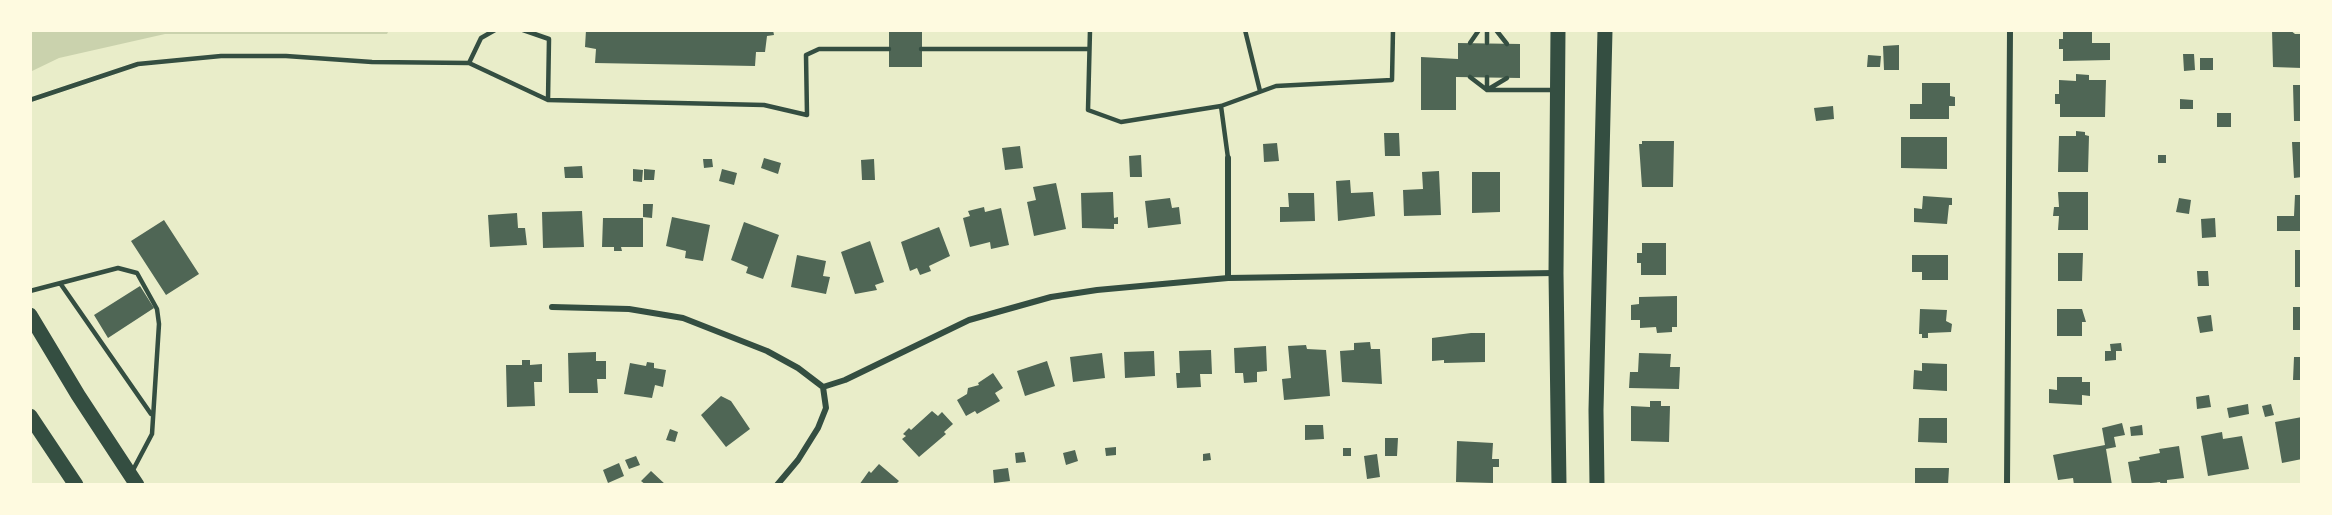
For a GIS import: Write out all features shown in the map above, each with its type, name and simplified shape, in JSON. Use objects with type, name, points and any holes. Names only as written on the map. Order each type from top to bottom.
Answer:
[{"type":"main road","points":[[1558,30],[1556,273],[1559,485]]},
{"type":"main road","points":[[1597,485],[1596,375],[1605,30]]},
{"type":"main road","points":[[30,315],[133,480]]},
{"type":"main road","points":[[30,416],[76,485]]},
{"type":"street","points":[[2007,485],[2010,30]]},
{"type":"street","points":[[1228,158],[1228,278]]},
{"type":"street","points":[[823,387],[845,380],[969,320],[1051,297],[1097,290],[1228,278],[1556,273]]},
{"type":"street","points":[[552,307],[629,309],[683,318],[767,351],[798,368],[823,387],[826,408],[818,428],[798,460],[777,485]]},
{"type":"lane","points":[[468,63],[481,38],[495,30]]},
{"type":"lane","points":[[523,30],[549,39],[548,100]]},
{"type":"lane","points":[[1090,30],[1088,110],[1121,122],[1221,106],[1276,86],[1392,80],[1393,30]]},
{"type":"lane","points":[[1245,30],[1260,91]]},
{"type":"lane","points":[[1470,43],[1479,30]]},
{"type":"lane","points":[[1487,30],[1487,44]]},
{"type":"lane","points":[[1496,30],[1507,44]]},
{"type":"lane","points":[[30,100],[138,64],[221,56],[468,63],[548,100],[764,105],[807,115],[806,55],[819,49],[889,49]]},
{"type":"lane","points":[[921,49],[1089,49]]},
{"type":"lane","points":[[1470,77],[1487,90],[1557,90]]},
{"type":"lane","points":[[1487,77],[1487,90]]},
{"type":"lane","points":[[1487,90],[1507,78]]},
{"type":"lane","points":[[1221,106],[1228,158]]},
{"type":"lane","points":[[30,291],[118,268],[137,273],[158,309],[152,434],[133,480]]},
{"type":"lane","points":[[60,283],[152,414]]},
{"type":"green space","points":[[30,30],[389,30],[387,34],[165,34],[59,58],[30,72]]},
{"type":"building","points":[[586,30],[773,30],[774,35],[767,36],[765,52],[756,52],[755,66],[595,63],[596,49],[585,47]]},
{"type":"building","points":[[1831,30],[1851,30],[1851,32],[1831,32]]},
{"type":"building","points":[[2063,30],[2092,30],[2092,43],[2110,43],[2110,60],[2063,61],[2063,49],[2059,49],[2059,39],[2063,39]]},
{"type":"building","points":[[2272,30],[2290,30],[2295,34],[2302,34],[2302,68],[2273,67]]},
{"type":"building","points":[[922,31],[922,67],[889,67],[889,32]]},
{"type":"building","points":[[1458,43],[1520,44],[1520,78],[1456,77],[1456,110],[1421,110],[1421,57],[1458,59]]},
{"type":"building","points":[[1899,45],[1899,70],[1884,70],[1883,46]]},
{"type":"building","points":[[2183,54],[2194,54],[2195,70],[2184,71]]},
{"type":"building","points":[[1868,55],[1881,56],[1880,67],[1867,67]]},
{"type":"building","points":[[2200,58],[2213,58],[2213,70],[2200,70]]},
{"type":"building","points":[[2076,74],[2089,75],[2089,80],[2106,80],[2105,117],[2060,117],[2060,104],[2055,104],[2055,94],[2059,94],[2059,80],[2076,81]]},
{"type":"building","points":[[1922,83],[1950,83],[1950,96],[1955,97],[1955,106],[1949,106],[1949,119],[1910,119],[1910,104],[1922,104]]},
{"type":"building","points":[[2293,85],[2302,85],[2302,121],[2294,121]]},
{"type":"building","points":[[2180,99],[2193,100],[2193,109],[2180,109]]},
{"type":"building","points":[[1833,106],[1834,119],[1816,121],[1814,108]]},
{"type":"building","points":[[2217,113],[2231,113],[2231,127],[2217,127]]},
{"type":"building","points":[[2076,131],[2085,132],[2085,135],[2089,136],[2088,172],[2058,172],[2059,136],[2076,136]]},
{"type":"building","points":[[1384,133],[1399,133],[1400,156],[1385,156]]},
{"type":"building","points":[[1901,137],[1947,137],[1947,169],[1901,168]]},
{"type":"building","points":[[1642,141],[1674,141],[1673,187],[1642,187],[1639,144],[1642,144]]},
{"type":"building","points":[[2292,142],[2302,142],[2302,177],[2294,178]]},
{"type":"building","points":[[1277,143],[1279,161],[1264,162],[1263,144]]},
{"type":"building","points":[[1020,146],[1023,168],[1005,170],[1002,148]]},
{"type":"building","points":[[1141,155],[1142,177],[1130,177],[1129,156]]},
{"type":"building","points":[[2158,155],[2166,155],[2166,163],[2158,163]]},
{"type":"building","points":[[764,158],[781,163],[778,174],[761,168]]},
{"type":"building","points":[[703,159],[712,159],[713,167],[704,168]]},
{"type":"building","points":[[874,159],[875,180],[862,180],[861,160]]},
{"type":"building","points":[[582,166],[583,178],[565,178],[564,167]]},
{"type":"building","points":[[633,169],[643,170],[642,182],[633,181]]},
{"type":"building","points":[[644,169],[655,170],[654,180],[644,180]]},
{"type":"building","points":[[722,169],[737,173],[734,185],[719,181]]},
{"type":"building","points":[[1439,171],[1441,215],[1404,216],[1403,190],[1423,189],[1422,172]]},
{"type":"building","points":[[1472,172],[1500,172],[1500,212],[1472,213]]},
{"type":"building","points":[[1350,180],[1351,193],[1373,192],[1375,216],[1338,221],[1336,181]]},
{"type":"building","points":[[1056,183],[1066,229],[1034,236],[1027,202],[1036,200],[1033,187]]},
{"type":"building","points":[[1113,192],[1114,218],[1118,217],[1118,224],[1114,224],[1114,229],[1082,228],[1081,193]]},
{"type":"building","points":[[2058,192],[2088,192],[2088,230],[2058,230],[2059,216],[2053,216],[2054,207],[2059,207]]},
{"type":"building","points":[[1288,193],[1314,193],[1315,221],[1280,222],[1280,207],[1289,207]]},
{"type":"building","points":[[2295,195],[2302,195],[2302,231],[2277,231],[2277,216],[2294,216]]},
{"type":"building","points":[[1923,196],[1952,198],[1947,224],[1914,222],[1914,208],[1922,209]]},
{"type":"building","points":[[1170,198],[1172,208],[1179,207],[1181,224],[1148,228],[1145,201]]},
{"type":"building","points":[[2179,198],[2191,200],[2189,214],[2176,212]]},
{"type":"building","points":[[643,204],[653,204],[652,218],[643,217]]},
{"type":"building","points":[[984,207],[985,212],[1001,208],[1009,245],[991,249],[990,242],[970,247],[963,218],[970,216],[968,211]]},
{"type":"building","points":[[582,211],[584,247],[543,248],[542,212]]},
{"type":"building","points":[[517,213],[518,228],[525,228],[527,245],[490,247],[488,215]]},
{"type":"building","points":[[672,217],[710,225],[703,261],[685,258],[686,251],[666,246]]},
{"type":"building","points":[[603,218],[643,218],[643,247],[621,247],[622,251],[614,251],[614,247],[602,247]]},
{"type":"building","points":[[2215,218],[2216,237],[2202,238],[2201,219]]},
{"type":"building","points":[[164,220],[199,274],[166,295],[131,241]]},
{"type":"building","points":[[744,222],[779,235],[763,279],[746,273],[748,267],[731,260]]},
{"type":"building","points":[[939,227],[950,256],[929,266],[931,271],[920,275],[917,268],[910,271],[901,242]]},
{"type":"building","points":[[870,241],[884,282],[875,285],[877,290],[855,294],[841,252]]},
{"type":"building","points":[[1642,243],[1666,243],[1666,275],[1641,275],[1641,263],[1637,263],[1637,253],[1642,253]]},
{"type":"building","points":[[2295,250],[2302,250],[2302,287],[2295,287]]},
{"type":"building","points":[[2058,253],[2083,253],[2082,281],[2058,281]]},
{"type":"building","points":[[797,255],[826,261],[823,276],[830,277],[826,294],[791,287]]},
{"type":"building","points":[[1912,255],[1948,255],[1948,280],[1922,280],[1922,272],[1912,272]]},
{"type":"building","points":[[2197,271],[2208,271],[2209,286],[2198,286]]},
{"type":"building","points":[[140,286],[154,308],[108,338],[94,315]]},
{"type":"building","points":[[1677,296],[1677,327],[1672,327],[1672,332],[1657,333],[1656,327],[1640,328],[1640,320],[1631,320],[1631,305],[1639,304],[1639,297]]},
{"type":"building","points":[[2293,307],[2302,307],[2302,330],[2293,330]]},
{"type":"building","points":[[1920,309],[1947,310],[1946,321],[1952,324],[1951,332],[1928,333],[1928,338],[1922,338],[1922,334],[1919,334]]},
{"type":"building","points":[[2057,309],[2082,309],[2086,322],[2082,322],[2082,336],[2057,336]]},
{"type":"building","points":[[2211,315],[2213,331],[2200,333],[2197,317]]},
{"type":"building","points":[[1485,333],[1485,362],[1432,361],[1432,338]]},
{"type":"building","points":[[1370,342],[1371,349],[1380,349],[1382,384],[1342,382],[1340,351],[1354,350],[1354,343]]},
{"type":"building","points":[[2121,343],[2122,351],[2116,351],[2116,360],[2105,361],[2105,351],[2111,351],[2110,344]]},
{"type":"building","points":[[1306,345],[1307,349],[1326,350],[1330,396],[1284,400],[1282,379],[1291,378],[1288,346]]},
{"type":"building","points":[[1266,346],[1267,371],[1257,372],[1257,382],[1244,383],[1243,373],[1235,373],[1234,348]]},
{"type":"building","points":[[1211,350],[1212,374],[1200,374],[1201,387],[1177,388],[1176,373],[1180,373],[1179,351]]},
{"type":"building","points":[[1154,351],[1155,376],[1125,378],[1124,352]]},
{"type":"building","points":[[596,352],[596,361],[606,361],[606,379],[597,379],[598,393],[569,393],[568,353]]},
{"type":"building","points":[[1102,353],[1105,378],[1073,382],[1070,357]]},
{"type":"building","points":[[1639,353],[1671,354],[1670,367],[1680,367],[1679,389],[1629,388],[1630,372],[1638,372]]},
{"type":"building","points":[[2294,357],[2302,357],[2302,380],[2293,380]]},
{"type":"building","points":[[522,360],[530,360],[530,365],[542,364],[542,382],[534,382],[535,406],[507,407],[506,365],[522,365]]},
{"type":"building","points":[[1047,361],[1055,386],[1025,396],[1017,371]]},
{"type":"building","points":[[647,362],[654,363],[654,368],[666,370],[663,387],[655,385],[652,398],[624,394],[630,363],[646,366]]},
{"type":"building","points":[[1922,363],[1947,364],[1947,391],[1913,389],[1914,370],[1922,371]]},
{"type":"building","points":[[993,373],[1003,388],[995,393],[1000,401],[977,414],[975,411],[966,416],[957,400],[967,394],[968,388],[979,385],[978,383]]},
{"type":"building","points":[[2057,377],[2082,377],[2082,382],[2090,382],[2090,396],[2082,395],[2082,405],[2049,403],[2049,389],[2057,390]]},
{"type":"building","points":[[2209,395],[2211,407],[2197,409],[2196,397]]},
{"type":"building","points":[[721,396],[731,401],[750,429],[726,447],[701,415]]},
{"type":"building","points":[[1650,401],[1661,401],[1661,406],[1670,406],[1669,442],[1631,441],[1631,406],[1650,407]]},
{"type":"building","points":[[2248,404],[2249,414],[2229,418],[2227,408]]},
{"type":"building","points":[[2271,404],[2274,415],[2265,417],[2262,406]]},
{"type":"building","points":[[932,411],[938,416],[942,412],[953,424],[944,432],[946,434],[919,457],[902,439],[906,436],[903,434],[909,428],[911,430]]},
{"type":"building","points":[[2302,417],[2302,459],[2282,463],[2275,422]]},
{"type":"building","points":[[1919,418],[1947,418],[1947,443],[1918,442]]},
{"type":"building","points":[[2122,423],[2125,435],[2114,437],[2116,447],[2106,449],[2112,485],[2074,485],[2073,478],[2058,480],[2053,455],[2105,445],[2102,428]]},
{"type":"building","points":[[1305,425],[1323,425],[1324,439],[1305,440]]},
{"type":"building","points":[[2142,425],[2143,435],[2131,436],[2130,427]]},
{"type":"building","points":[[670,429],[678,432],[675,442],[666,440]]},
{"type":"building","points":[[2222,432],[2223,439],[2242,436],[2249,469],[2208,476],[2201,436]]},
{"type":"building","points":[[1385,438],[1398,438],[1397,456],[1385,456]]},
{"type":"building","points":[[1457,441],[1493,443],[1492,459],[1499,459],[1499,467],[1493,467],[1493,483],[1456,482]]},
{"type":"building","points":[[2179,446],[2184,478],[2167,480],[2167,484],[2161,485],[2160,482],[2132,485],[2128,462],[2140,460],[2139,457],[2160,453],[2159,449]]},
{"type":"building","points":[[1116,447],[1116,455],[1106,456],[1105,448]]},
{"type":"building","points":[[1343,448],[1351,448],[1351,456],[1343,456]]},
{"type":"building","points":[[1075,450],[1078,461],[1066,465],[1063,453]]},
{"type":"building","points":[[1024,452],[1026,462],[1016,463],[1015,453]]},
{"type":"building","points":[[1210,453],[1211,460],[1203,461],[1203,454]]},
{"type":"building","points":[[1377,454],[1380,477],[1367,479],[1364,456]]},
{"type":"building","points":[[636,456],[640,465],[629,469],[625,460]]},
{"type":"building","points":[[619,463],[624,476],[608,483],[603,470]]},
{"type":"building","points":[[879,464],[899,481],[895,485],[859,485],[869,471],[871,473]]},
{"type":"building","points":[[1008,468],[1010,481],[994,483],[993,470]]},
{"type":"building","points":[[1915,468],[1949,468],[1948,485],[1915,485]]},
{"type":"building","points":[[651,471],[666,485],[646,485],[641,481]]}]
